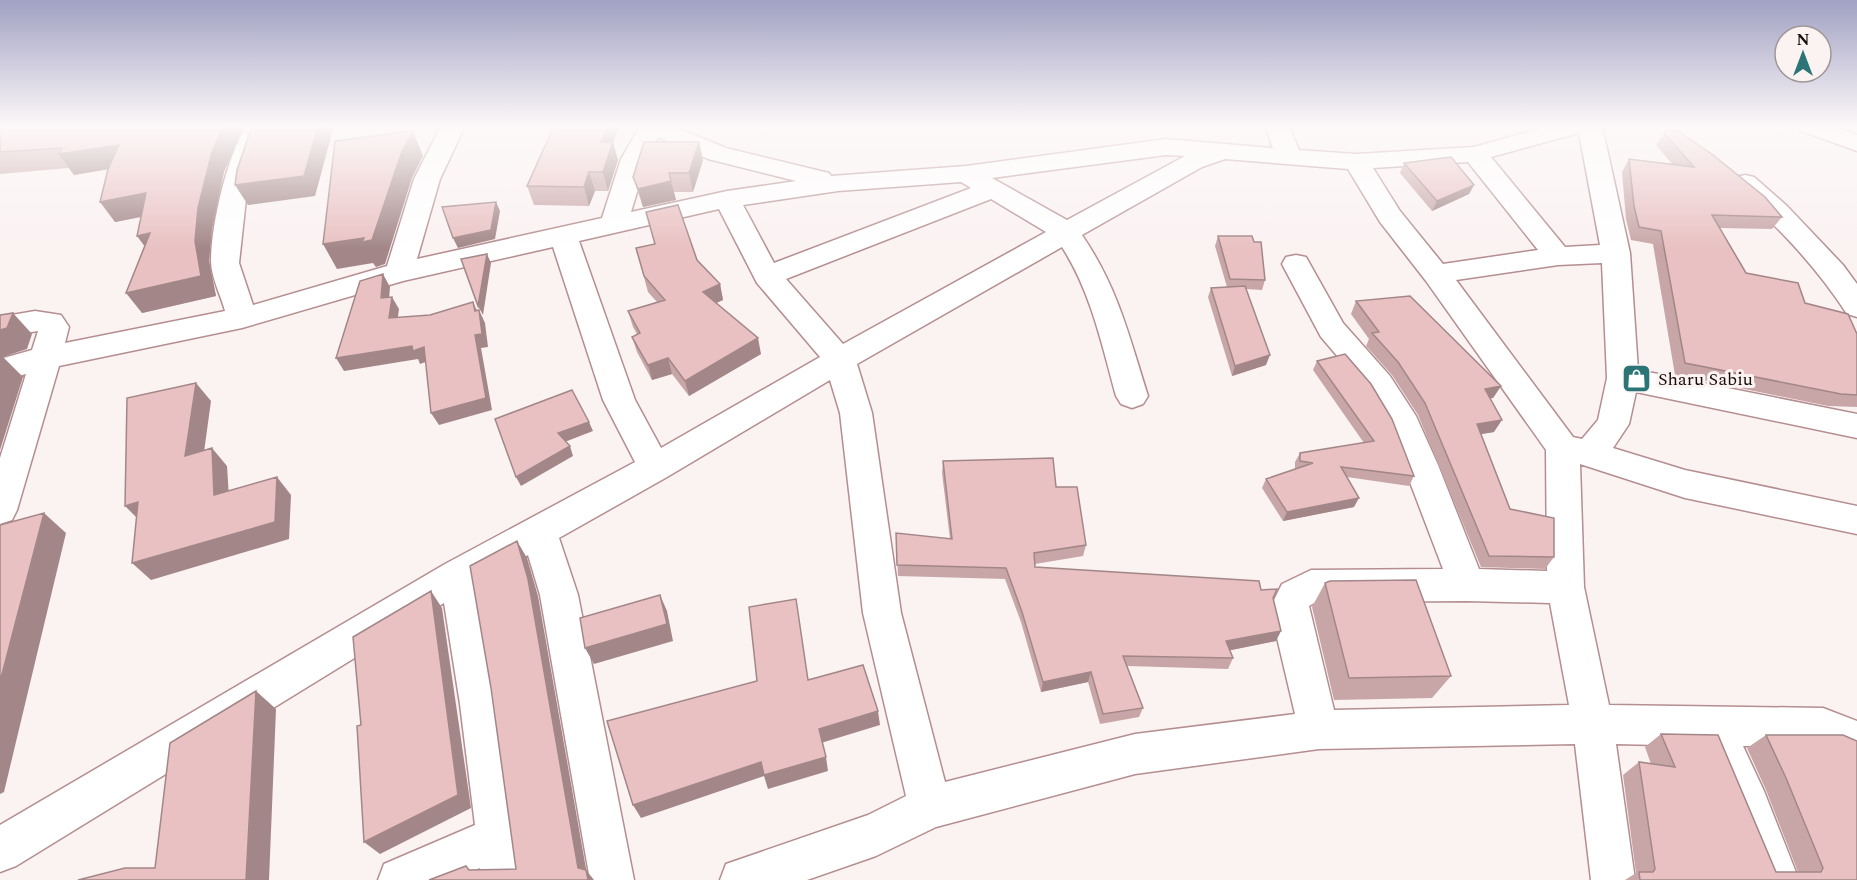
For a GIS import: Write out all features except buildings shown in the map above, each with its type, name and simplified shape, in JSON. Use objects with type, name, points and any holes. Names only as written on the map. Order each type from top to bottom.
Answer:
[{"type":"street","points":[[242,167],[234,190],[225,262],[242,318]]},
{"type":"street","points":[[400,272],[415,211],[431,167]]},
{"type":"street","points":[[614,225],[632,167]]},
{"type":"street","points":[[772,167],[838,183]]},
{"type":"street","points":[[0,370],[47,357],[242,318],[400,272],[727,199],[838,183],[966,174],[1017,167]]},
{"type":"street","points":[[0,850],[458,575],[655,468],[1065,231],[1184,167]]},
{"type":"street","points":[[1359,167],[1390,216],[1576,450],[1685,484],[1857,520]]},
{"type":"street","points":[[1486,167],[1558,256]]},
{"type":"street","points":[[1598,167],[1616,253],[1623,378],[1612,424],[1576,450],[1566,587],[1593,724],[1613,880]]},
{"type":"street","points":[[1725,167],[1847,271],[1857,307]]},
{"type":"street","points":[[966,174],[1065,231],[1088,265],[1102,295],[1132,396]]},
{"type":"street","points":[[767,276],[993,189]]},
{"type":"street","points":[[727,199],[767,276],[840,360],[856,413],[882,614],[930,807]]},
{"type":"street","points":[[563,236],[619,400],[655,468]]},
{"type":"street","points":[[1436,274],[1558,256],[1616,253]]},
{"type":"street","points":[[1296,264],[1332,330],[1379,384],[1404,425],[1467,585]]},
{"type":"street","points":[[0,327],[35,321],[50,322],[54,327],[0,510]]},
{"type":"street","points":[[1623,378],[1857,426]]},
{"type":"street","points":[[539,532],[559,595],[612,880]]},
{"type":"street","points":[[458,575],[500,837],[504,880]]},
{"type":"street","points":[[1319,730],[1289,608],[1295,595],[1311,586],[1566,587]]},
{"type":"street","points":[[742,880],[876,834],[930,807],[1135,754],[1319,730],[1593,724],[1823,727],[1857,741]]},
{"type":"street","points":[[1713,727],[1743,791],[1777,880]]},
{"type":"street","points":[[167,791],[171,747]]},
{"type":"street","points":[[400,880],[500,837]]},
{"type":"place","name":"Sharu Sabiu","points":[[1637,379]]}]
